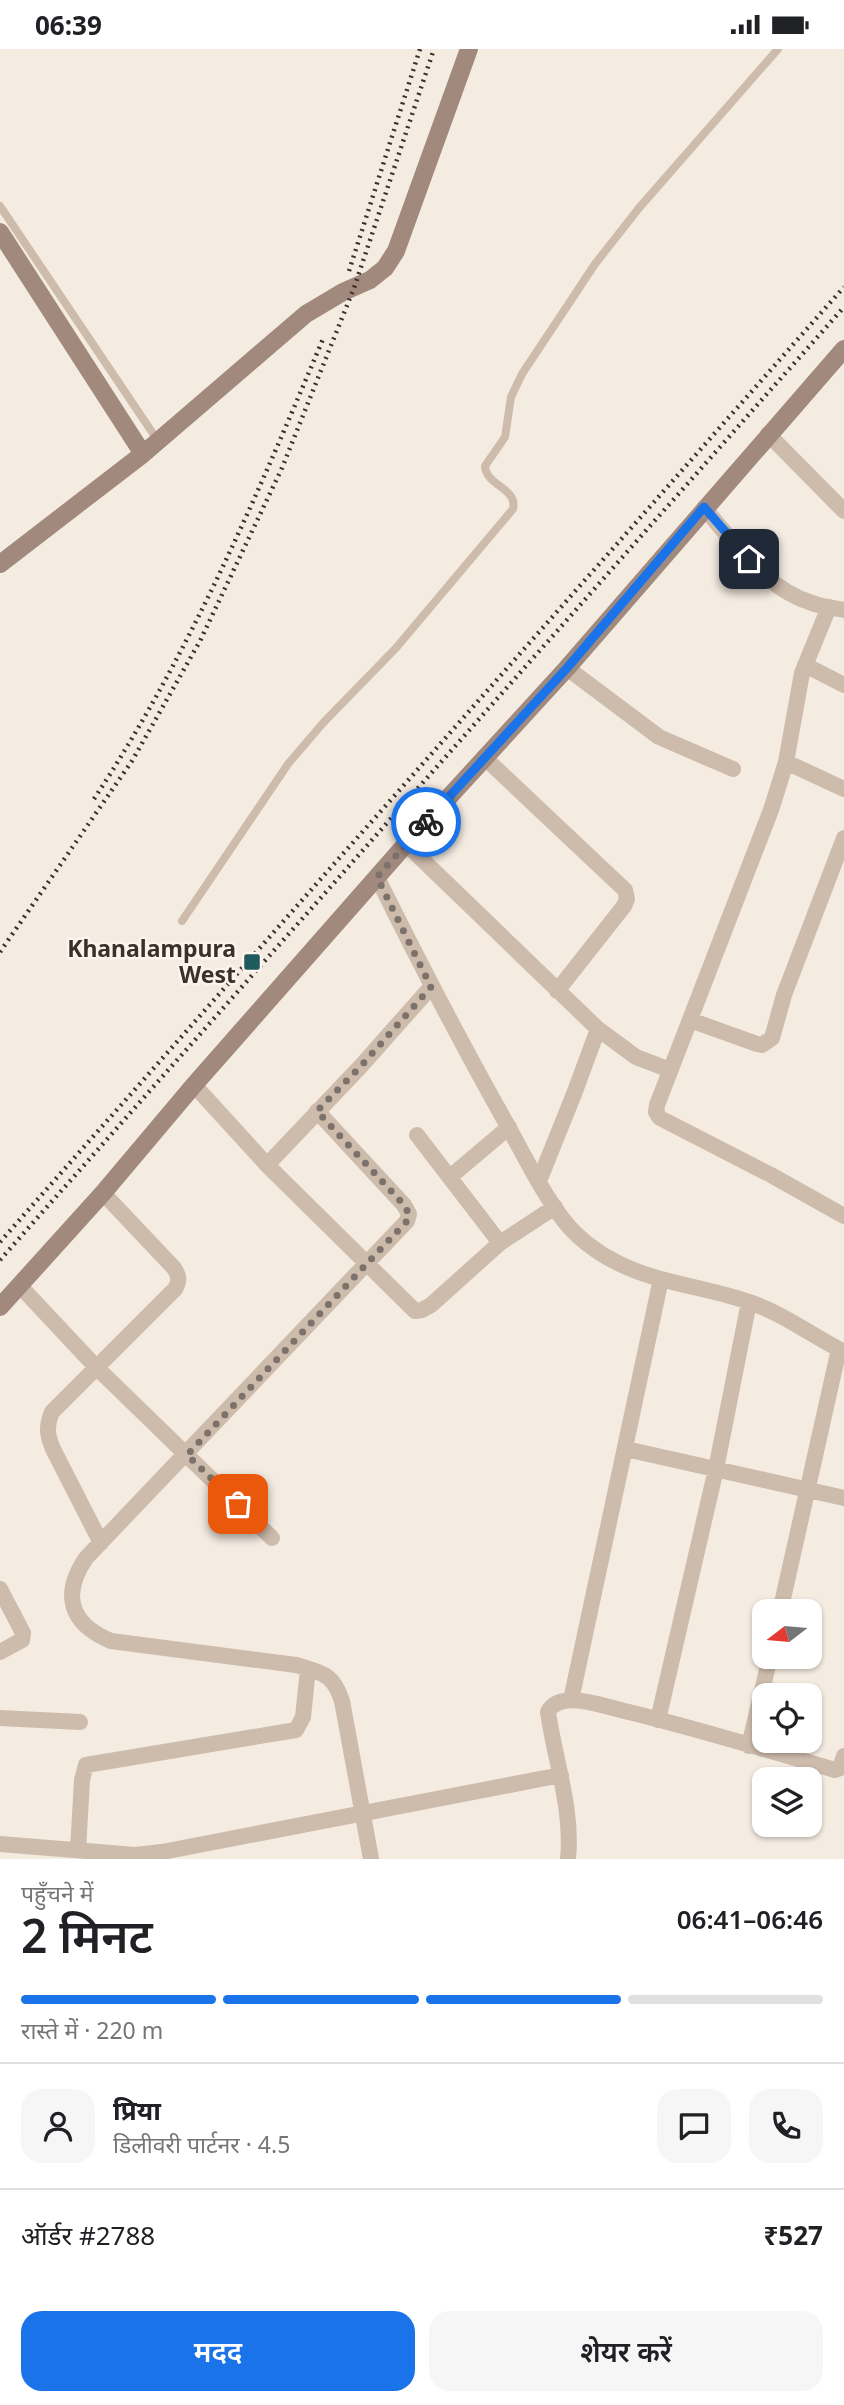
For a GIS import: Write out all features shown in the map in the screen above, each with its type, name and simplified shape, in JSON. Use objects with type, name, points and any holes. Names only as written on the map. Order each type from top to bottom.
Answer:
[{"type":"main road","points":[[0,564],[143,454],[306,314],[370,280],[386,268],[396,251],[468,49]]},
{"type":"main road","points":[[0,232],[143,454]]},
{"type":"main road","points":[[0,1307],[103,1193],[406,844],[567,668],[704,507],[844,349]]},
{"type":"street","points":[[768,434],[844,511]]},
{"type":"street","points":[[704,507],[764,576],[811,603],[836,608],[805,665],[786,762],[771,810],[656,1112],[660,1118],[844,1216]]},
{"type":"street","points":[[805,665],[844,685]]},
{"type":"street","points":[[567,668],[659,737],[733,769]]},
{"type":"street","points":[[486,759],[625,890],[627,899],[624,906],[557,991]]},
{"type":"street","points":[[786,762],[844,789]]},
{"type":"street","points":[[690,1020],[762,1045],[772,1038],[784,995],[844,838]]},
{"type":"street","points":[[406,844],[598,1029],[636,1057],[670,1070]]},
{"type":"street","points":[[377,877],[431,987],[539,1181],[566,1223],[612,1261],[645,1275],[768,1309],[841,1351],[783,1599]]},
{"type":"street","points":[[267,1165],[431,987]]},
{"type":"street","points":[[539,1181],[598,1029]]},
{"type":"street","points":[[194,1085],[267,1165],[415,1311],[431,1305],[500,1243],[555,1207]]},
{"type":"street","points":[[317,1111],[404,1205],[409,1214],[407,1221],[101,1543],[79,1569],[72,1597],[75,1614],[92,1633],[111,1641],[308,1669],[333,1679],[338,1689],[371,1859]]},
{"type":"street","points":[[450,1177],[509,1127]]},
{"type":"street","points":[[417,1135],[500,1243]]},
{"type":"street","points":[[101,1543],[47,1434],[47,1423],[52,1412],[179,1282],[174,1268],[103,1193]]},
{"type":"street","points":[[570,1700],[661,1279]]},
{"type":"street","points":[[20,1286],[96,1367],[272,1538]]},
{"type":"street","points":[[658,1720],[716,1469],[749,1302]]},
{"type":"street","points":[[626,1449],[844,1498]]},
{"type":"street","points":[[0,1590],[23,1633],[22,1640],[0,1652]]},
{"type":"street","points":[[78,1850],[82,1780],[86,1765],[296,1730],[303,1717],[308,1669]]},
{"type":"street","points":[[750,1746],[766,1669]]},
{"type":"street","points":[[568,1859],[569,1826],[548,1712],[551,1706],[558,1702],[570,1700],[658,1720],[835,1770],[840,1768],[844,1756]]},
{"type":"street","points":[[0,1718],[80,1722]]},
{"type":"street","points":[[0,1844],[135,1857],[561,1775]]},
{"type":"lane","points":[[182,921],[288,764],[323,723],[396,648],[513,509],[513,497],[487,477],[485,466],[505,437],[511,397],[522,374],[595,264],[639,208],[778,49]]},
{"type":"lane","points":[[0,206],[158,441]]},
{"type":"railway","points":[[349,271],[420,49]]},
{"type":"railway","points":[[0,952],[132,761],[200,641],[282,468],[354,288],[434,49]]},
{"type":"railway","points":[[0,1242],[844,287]]},
{"type":"railway","points":[[0,1260],[844,307]]},
{"type":"railway","points":[[94,799],[191,632],[246,516],[323,339]]},
{"type":"way so far","points":[[238,1504],[187,1455],[402,1229],[409,1214],[404,1205],[317,1111],[431,987],[377,877],[426,822]]},
{"type":"place","name":"Khanalampura West","points":[[252,962]]},
{"type":"route","points":[[426,822],[567,668],[704,507],[749,559]]}]
